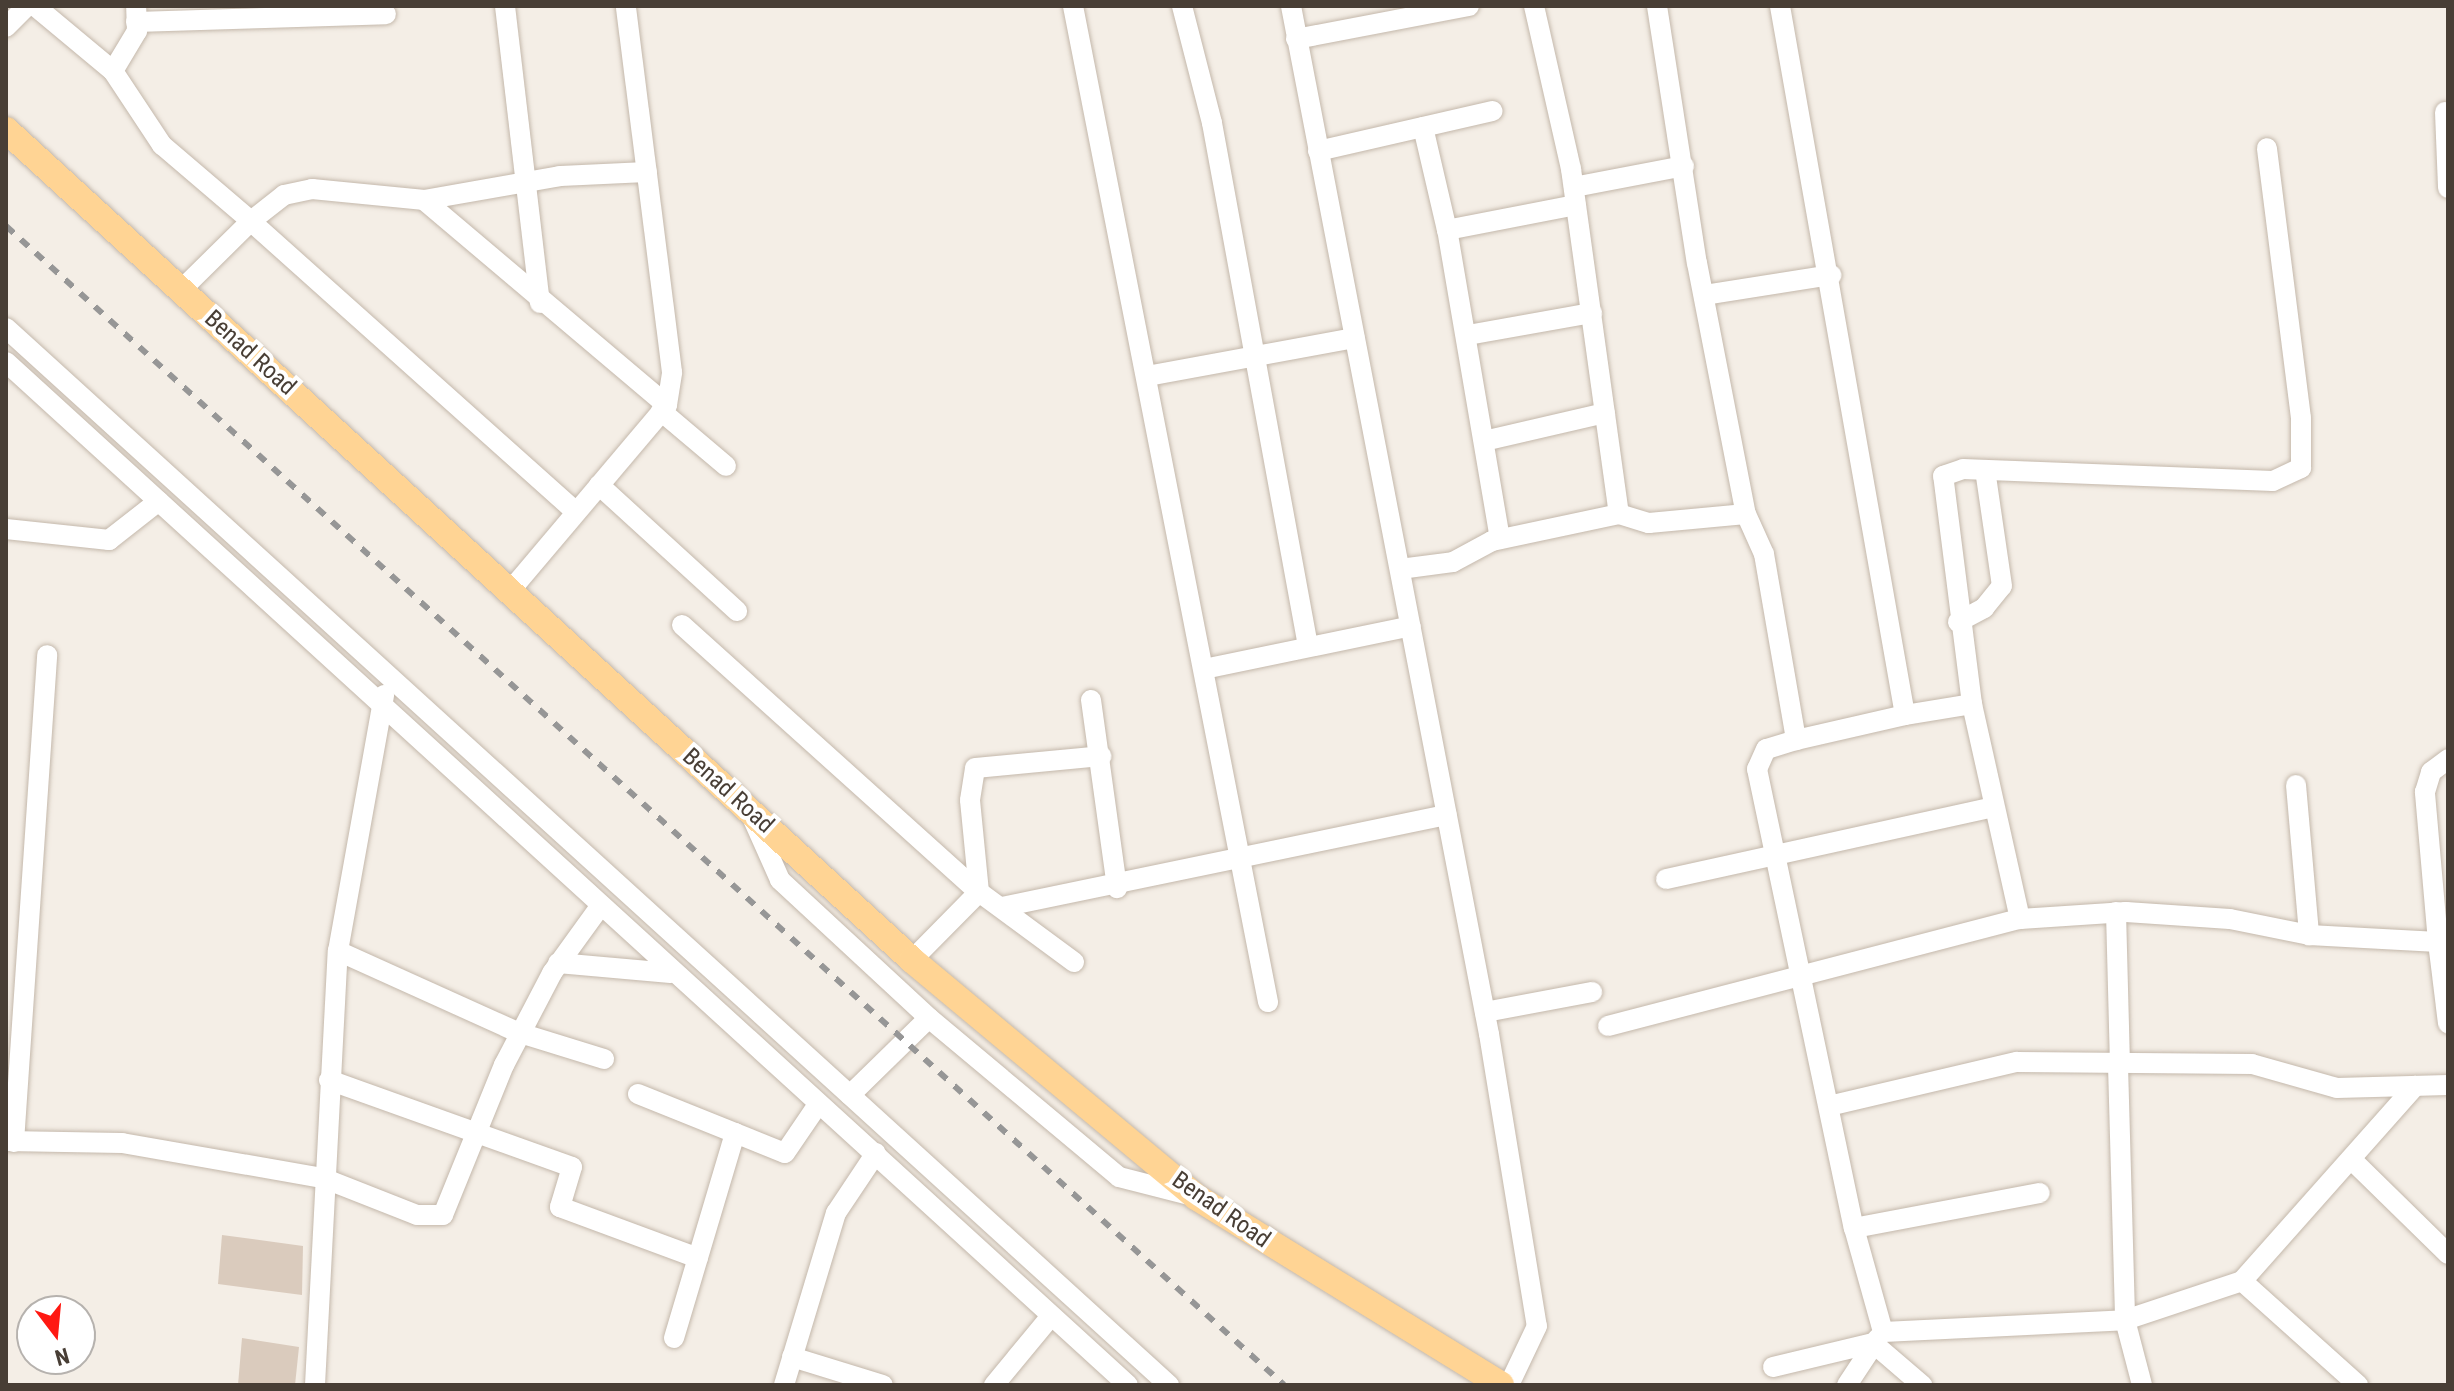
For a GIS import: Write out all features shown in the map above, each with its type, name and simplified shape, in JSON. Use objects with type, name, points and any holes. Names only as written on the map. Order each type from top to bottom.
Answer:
[{"type":"main road","name":"Benad Road","points":[[6,130],[912,960],[1196,1197],[1501,1385]]},
{"type":"street","points":[[6,27],[27,6]]},
{"type":"street","points":[[35,6],[113,71],[162,145],[576,512]]},
{"type":"street","points":[[505,6],[540,303]]},
{"type":"street","points":[[510,591],[664,408],[672,372],[626,6]]},
{"type":"street","points":[[1073,6],[1243,858],[1268,1002]]},
{"type":"street","points":[[1182,6],[1212,123],[1250,357],[1308,646]]},
{"type":"street","points":[[1291,6],[1485,1012],[1537,1326],[1509,1385]]},
{"type":"street","points":[[1296,39],[1469,6]]},
{"type":"street","points":[[1534,6],[1575,196],[1619,514]]},
{"type":"street","points":[[1657,6],[1704,295],[1746,514],[1764,554],[1796,740]]},
{"type":"street","points":[[1780,6],[1831,275],[1905,715]]},
{"type":"street","points":[[113,71],[136,14],[386,14]]},
{"type":"street","points":[[1318,151],[1492,111]]},
{"type":"street","points":[[2445,112],[2448,188]]},
{"type":"street","points":[[1423,127],[1447,230],[1444,243],[1468,335],[1500,539]]},
{"type":"street","points":[[2020,919],[1972,704],[1958,622],[1943,476],[1985,470],[2273,481],[2301,468],[2267,148]]},
{"type":"street","points":[[1447,230],[1684,166]]},
{"type":"street","points":[[181,290],[251,221],[284,195],[312,189],[424,200],[526,182],[647,172]]},
{"type":"street","points":[[424,200],[664,408],[726,466]]},
{"type":"street","points":[[1704,295],[1831,275]]},
{"type":"street","points":[[1468,335],[1592,313]]},
{"type":"street","points":[[6,328],[1169,1385]]},
{"type":"street","points":[[1147,376],[1355,338]]},
{"type":"street","points":[[6,362],[379,702],[599,908],[817,1106],[876,1153],[1128,1385]]},
{"type":"street","points":[[1484,441],[1605,413]]},
{"type":"street","points":[[1958,622],[2002,586],[1985,470]]},
{"type":"street","points":[[599,485],[737,611]]},
{"type":"street","points":[[6,529],[109,540],[159,501]]},
{"type":"street","points":[[1400,569],[1453,562],[1500,539],[1619,514],[1649,523],[1746,514]]},
{"type":"street","points":[[682,625],[979,892],[1074,962]]},
{"type":"street","points":[[1204,669],[1411,626]]},
{"type":"street","points":[[47,655],[10,1142],[122,1143],[323,1178],[432,1219],[448,1209],[520,1033],[558,963],[599,908]]},
{"type":"street","points":[[315,1385],[323,1178],[338,951],[379,702],[395,682]]},
{"type":"street","points":[[1091,700],[1117,888]]},
{"type":"street","points":[[1922,1385],[1878,1338],[1854,1228],[1833,1105],[1777,857],[1758,755],[1796,740],[1905,715],[1972,704]]},
{"type":"street","points":[[979,892],[970,800],[975,768],[1101,756]]},
{"type":"street","points":[[2448,759],[2431,772],[2425,792],[2448,1023]]},
{"type":"street","points":[[2296,785],[2309,935]]},
{"type":"street","points":[[1666,879],[1993,807]]},
{"type":"street","points":[[748,809],[780,880],[929,1018],[1119,1177],[1196,1197]]},
{"type":"street","points":[[1002,907],[1117,888],[1447,815]]},
{"type":"street","points":[[912,960],[979,892]]},
{"type":"street","points":[[1608,1026],[1804,980],[2020,919],[2116,912],[2230,919],[2309,935],[2438,942]]},
{"type":"street","points":[[2116,912],[2125,1320],[2138,1382]]},
{"type":"street","points":[[338,951],[520,1033],[604,1059]]},
{"type":"street","points":[[558,963],[671,973]]},
{"type":"street","points":[[1485,1012],[1592,992]]},
{"type":"street","points":[[850,1095],[929,1018]]},
{"type":"street","points":[[1833,1105],[2017,1062],[2252,1064],[2337,1088],[2448,1085]]},
{"type":"street","points":[[329,1080],[480,1129],[572,1167],[560,1207],[698,1258]]},
{"type":"street","points":[[1773,1367],[1878,1338],[2125,1320],[2242,1281],[2415,1086]]},
{"type":"street","points":[[638,1094],[785,1153],[817,1106]]},
{"type":"street","points":[[674,1338],[735,1133]]},
{"type":"street","points":[[784,1385],[836,1213],[876,1153]]},
{"type":"street","points":[[2351,1159],[2448,1254]]},
{"type":"street","points":[[1854,1228],[2040,1193]]},
{"type":"street","points":[[2242,1281],[2358,1385]]},
{"type":"street","points":[[994,1385],[1051,1316]]},
{"type":"street","points":[[1847,1385],[1878,1338]]},
{"type":"street","points":[[792,1357],[883,1385]]},
{"type":"building","points":[[222,1235],[303,1246],[302,1295],[218,1284]]},
{"type":"building","points":[[242,1338],[299,1347],[295,1385],[238,1385]]},
{"type":"railway","points":[[6,226],[1284,1385]]}]
